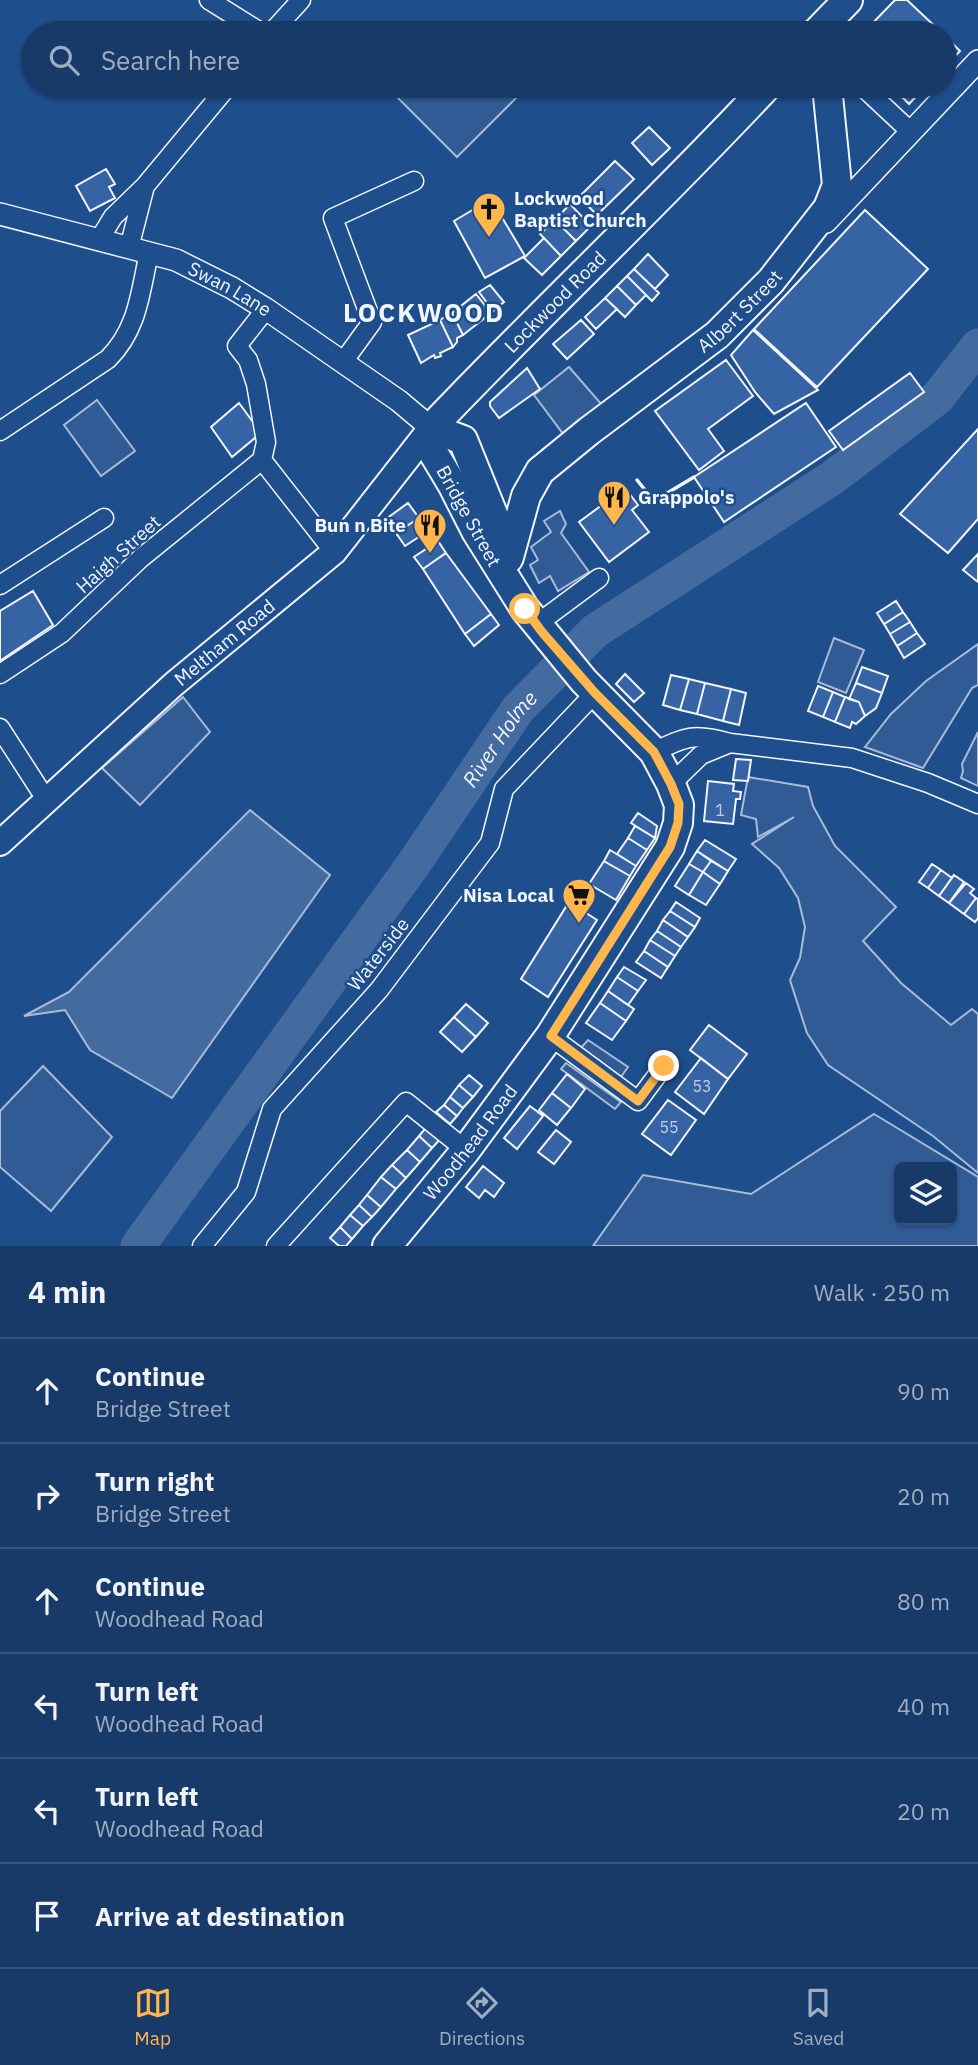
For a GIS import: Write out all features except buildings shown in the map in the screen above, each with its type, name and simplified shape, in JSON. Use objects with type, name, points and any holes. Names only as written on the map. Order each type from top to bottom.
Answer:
[{"type":"main road","points":[[828,21],[848,0]]},
{"type":"main road","name":"Lockwood Road","points":[[431,428],[755,98]]},
{"type":"main road","points":[[812,231],[828,208],[837,185],[828,98]]},
{"type":"main road","name":"Albert Street","points":[[508,570],[526,496],[540,471],[717,335],[771,281],[812,231]]},
{"type":"main road","name":"Meltham Road","points":[[0,843],[173,684],[334,552],[431,428]]},
{"type":"main road","name":"Bridge Street","points":[[431,428],[434,454],[476,531],[508,570],[540,628]]},
{"type":"main road","points":[[540,628],[590,687],[654,752],[671,784]]},
{"type":"main road","name":"Woodhead Road","points":[[387,1246],[466,1150],[551,1036],[670,847],[678,823],[679,804],[671,784]]},
{"type":"street","points":[[209,0],[243,21]]},
{"type":"street","points":[[282,21],[301,0]]},
{"type":"street","name":"Albert Street","points":[[957,83],[978,61]]},
{"type":"street","points":[[99,240],[113,218],[145,186],[218,98]]},
{"type":"street","points":[[875,98],[911,132]]},
{"type":"street","name":"Albert Street","points":[[812,231],[822,226],[842,206],[943,98]]},
{"type":"street","points":[[342,362],[372,322],[333,218],[414,181]]},
{"type":"street","points":[[0,430],[108,359],[120,346],[135,317],[145,186]]},
{"type":"street","name":"Swan Lane","points":[[0,214],[176,260],[232,288],[266,309],[399,401],[431,428]]},
{"type":"street","points":[[266,309],[237,346],[248,360],[256,384],[266,442],[262,460],[334,552]]},
{"type":"street","name":"Haigh Street","points":[[0,674],[62,633],[141,558],[262,460]]},
{"type":"street","points":[[0,585],[104,518]]},
{"type":"street","points":[[540,628],[599,578]]},
{"type":"street","name":"Waterside","points":[[202,1246],[246,1192],[272,1110],[379,990],[490,843],[504,789],[590,687]]},
{"type":"street","points":[[0,728],[47,801]]},
{"type":"street","points":[[654,752],[679,739],[706,737],[730,743],[852,758],[928,783],[978,804]]},
{"type":"street","points":[[671,784],[701,755],[730,743]]},
{"type":"street","points":[[551,1036],[638,1101],[664,1066]]},
{"type":"street","points":[[276,1246],[406,1102],[466,1150]]},
{"type":"shaded area","points":[[398,98],[516,98],[457,157]]},
{"type":"shaded area","points":[[569,367],[603,406],[564,435],[534,395]]},
{"type":"shaded area","points":[[97,400],[135,451],[101,476],[64,425]]},
{"type":"shaded area","points":[[560,511],[566,524],[561,533],[589,572],[558,591],[550,576],[539,583],[530,565],[538,560],[531,547],[551,532],[544,521]]},
{"type":"shaded area","points":[[834,638],[864,650],[846,693],[818,682]]},
{"type":"shaded area","points":[[978,644],[978,685],[972,688],[923,768],[865,747],[891,714],[926,681]]},
{"type":"shaded area","points":[[183,697],[210,732],[140,805],[102,768]]},
{"type":"shaded area","points":[[978,732],[978,786],[961,778],[962,764]]},
{"type":"shaded area","points":[[748,777],[808,787],[813,806],[835,846],[896,907],[863,941],[901,983],[951,1025],[972,1009],[978,1014],[978,1173],[933,1136],[828,1065],[807,1033],[790,980],[800,958],[805,927],[798,898],[779,868],[752,844],[794,817],[758,837],[756,819],[741,815]]},
{"type":"shaded area","points":[[250,810],[330,875],[172,1098],[90,1050],[65,1010],[24,1016],[69,992]]},
{"type":"shaded area","points":[[588,1040],[628,1067],[618,1081],[578,1051]]},
{"type":"shaded area","points":[[566,1063],[621,1102],[615,1109],[561,1069]]},
{"type":"shaded area","points":[[43,1066],[112,1137],[51,1211],[0,1167],[0,1111]]},
{"type":"shaded area","points":[[874,1114],[953,1162],[894,1162],[894,1225],[957,1225],[957,1164],[978,1177],[978,1246],[593,1246],[643,1175],[751,1194]]},
{"type":"waterway","name":"River Holme","points":[[138,1246],[415,862],[518,709],[595,631],[832,478],[937,398],[978,346]]},
{"type":"wall","points":[[637,480],[654,501],[694,477]]},
{"type":"place","name":"Lockwood Baptist Church","points":[[489,239]]},
{"type":"place","name":"Grappolo's","points":[[614,527]]},
{"type":"place","name":"Bun n Bite","points":[[430,555]]},
{"type":"place","name":"Nisa Local","points":[[579,925]]},
{"type":"district","name":"LOCKWOOD","points":[[424,312]]},
{"type":"route","points":[[525,609],[595,693],[654,752],[679,804],[678,823],[670,847],[551,1036],[638,1101],[664,1066]]}]
